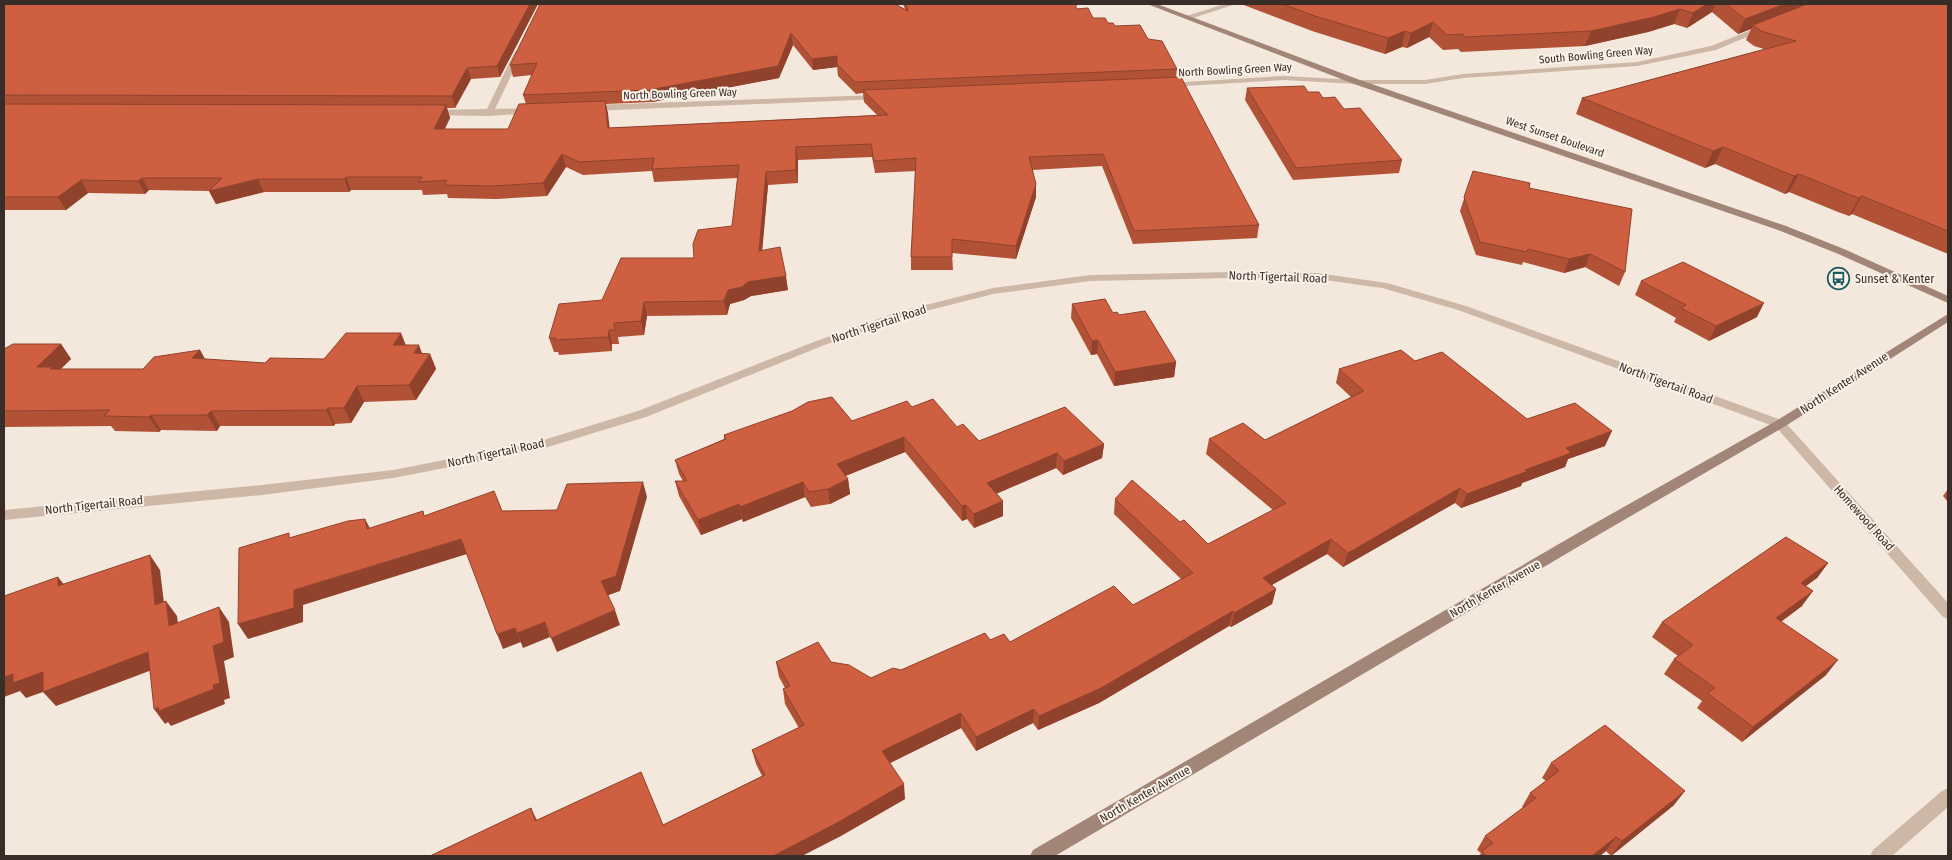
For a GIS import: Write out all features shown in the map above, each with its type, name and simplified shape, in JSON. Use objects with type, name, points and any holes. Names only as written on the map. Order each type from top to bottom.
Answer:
[{"type":"street","name":"West Sunset Boulevard","points":[[1151,4],[1357,82],[1782,228],[1948,300]]},
{"type":"street","points":[[1187,17],[1232,4]]},
{"type":"street","name":"South Bowling Green Way","points":[[1357,82],[1432,81],[1463,76],[1637,64],[1713,48],[1774,24]]},
{"type":"street","points":[[489,113],[521,47]]},
{"type":"street","name":"North Bowling Green Way","points":[[1162,85],[1284,78],[1357,82]]},
{"type":"street","name":"North Bowling Green Way","points":[[578,109],[885,96]]},
{"type":"street","points":[[420,112],[489,113],[538,111]]},
{"type":"street","name":"North Tigertail Road","points":[[4,515],[262,490],[393,474],[538,446],[642,414],[823,342],[902,314],[993,291],[1090,278],[1231,275],[1317,276],[1383,286],[1462,308],[1780,424]]},
{"type":"street","name":"North Kenter Avenue","points":[[1039,856],[1588,534],[1780,424],[1948,317]]},
{"type":"street","name":"Homewood Road","points":[[1780,424],[1948,613]]},
{"type":"street","points":[[1879,856],[1948,796]]},
{"type":"building","points":[[4,4],[530,4],[497,66],[467,68],[452,96],[4,95]]},
{"type":"building","points":[[540,4],[895,4],[908,11],[906,4],[1076,4],[1076,9],[1088,8],[1093,18],[1105,18],[1108,23],[1113,23],[1115,26],[1140,25],[1148,39],[1162,41],[1177,69],[855,82],[837,64],[837,56],[812,59],[791,33],[778,66],[649,90],[523,95],[537,63],[510,65]]},
{"type":"building","points":[[1282,4],[1707,4],[1693,13],[1680,9],[1654,17],[1591,31],[1465,37],[1463,34],[1447,35],[1433,22],[1411,33],[1405,31],[1388,38]]},
{"type":"building","points":[[1726,4],[1785,4],[1745,19]]},
{"type":"building","points":[[1807,4],[1948,4],[1948,231],[1862,196],[1859,198],[1799,174],[1794,176],[1723,147],[1713,151],[1582,98],[1796,41],[1761,31],[1753,25]]},
{"type":"building","points":[[1181,77],[1259,225],[1134,231],[1103,154],[1029,157],[1036,184],[1016,246],[952,239],[952,257],[911,257],[916,158],[874,161],[871,144],[796,147],[796,170],[766,172],[759,251],[780,247],[786,276],[748,282],[742,287],[728,290],[724,301],[644,302],[641,321],[614,323],[615,330],[609,330],[608,337],[555,340],[556,338],[549,338],[559,304],[602,300],[621,258],[694,258],[693,244],[698,230],[732,226],[739,165],[652,169],[654,158],[579,162],[562,154],[543,183],[492,186],[444,185],[447,180],[419,182],[422,177],[258,179],[209,191],[222,178],[142,178],[138,181],[81,180],[58,197],[4,197],[4,104],[446,105],[434,129],[508,129],[519,104],[605,101],[608,128],[888,115],[863,90]]},
{"type":"building","points":[[1304,86],[1308,92],[1319,92],[1323,98],[1335,97],[1344,109],[1360,108],[1402,160],[1296,168],[1247,88]]},
{"type":"building","points":[[1473,171],[1530,183],[1529,188],[1632,209],[1625,272],[1590,254],[1569,259],[1528,249],[1527,252],[1480,242],[1464,197]]},
{"type":"building","points":[[1683,262],[1764,303],[1716,326],[1681,308],[1686,305],[1641,281]]},
{"type":"building","points":[[1105,299],[1113,313],[1117,312],[1119,315],[1145,311],[1176,362],[1115,372],[1098,340],[1092,341],[1072,304]]},
{"type":"building","points":[[346,333],[401,333],[393,345],[419,345],[414,353],[430,354],[409,385],[357,386],[344,408],[328,408],[326,410],[211,411],[207,415],[151,415],[149,417],[104,416],[110,410],[4,411],[4,349],[13,344],[61,344],[37,367],[53,367],[50,369],[143,369],[154,357],[200,350],[192,358],[265,363],[270,358],[324,359]]},
{"type":"building","points":[[1401,350],[1415,361],[1442,352],[1527,419],[1575,403],[1612,431],[1566,448],[1571,453],[1467,494],[1460,488],[1348,553],[1331,539],[1263,578],[1276,589],[1234,613],[1233,611],[1101,688],[1039,716],[1034,709],[976,737],[961,713],[882,751],[904,784],[837,823],[773,856],[430,856],[531,808],[535,821],[641,772],[663,825],[765,775],[752,750],[804,725],[783,689],[790,686],[776,662],[818,642],[831,662],[849,665],[871,678],[893,668],[901,670],[985,633],[990,640],[1004,634],[1010,642],[1114,586],[1133,605],[1193,573],[1115,499],[1132,480],[1180,522],[1184,520],[1208,544],[1286,503],[1209,439],[1243,423],[1265,440],[1364,391],[1339,369]]},
{"type":"building","points":[[832,397],[852,421],[907,401],[912,407],[933,399],[957,427],[963,424],[979,441],[1065,407],[1104,444],[1064,461],[1057,453],[987,483],[1003,501],[974,514],[966,505],[962,506],[904,437],[837,464],[848,479],[828,489],[809,492],[803,482],[740,507],[739,504],[698,520],[675,481],[687,481],[675,460],[726,439],[724,435],[792,411],[808,402]]},
{"type":"building","points":[[643,482],[616,576],[601,581],[615,610],[551,638],[545,622],[517,633],[515,628],[497,634],[461,539],[294,590],[294,608],[238,624],[239,548],[289,533],[289,538],[348,521],[365,519],[367,529],[423,511],[424,516],[494,491],[502,511],[557,510],[567,484]]},
{"type":"building","points":[[1786,537],[1828,563],[1801,583],[1813,591],[1776,618],[1838,660],[1753,727],[1707,693],[1715,688],[1674,659],[1693,645],[1662,622]]},
{"type":"building","points":[[150,555],[155,605],[166,601],[169,626],[219,607],[224,642],[213,646],[220,683],[213,685],[214,689],[159,711],[158,707],[154,709],[148,652],[43,692],[43,672],[13,683],[13,674],[4,677],[4,596],[58,577],[58,586]]},
{"type":"building","points":[[1605,725],[1685,791],[1622,841],[1616,837],[1592,856],[1487,856],[1482,851],[1493,843],[1485,836],[1536,798],[1530,793],[1559,771],[1551,763]]},
{"type":"place","name":"Sunset & Kenter","points":[[1839,279]]}]
